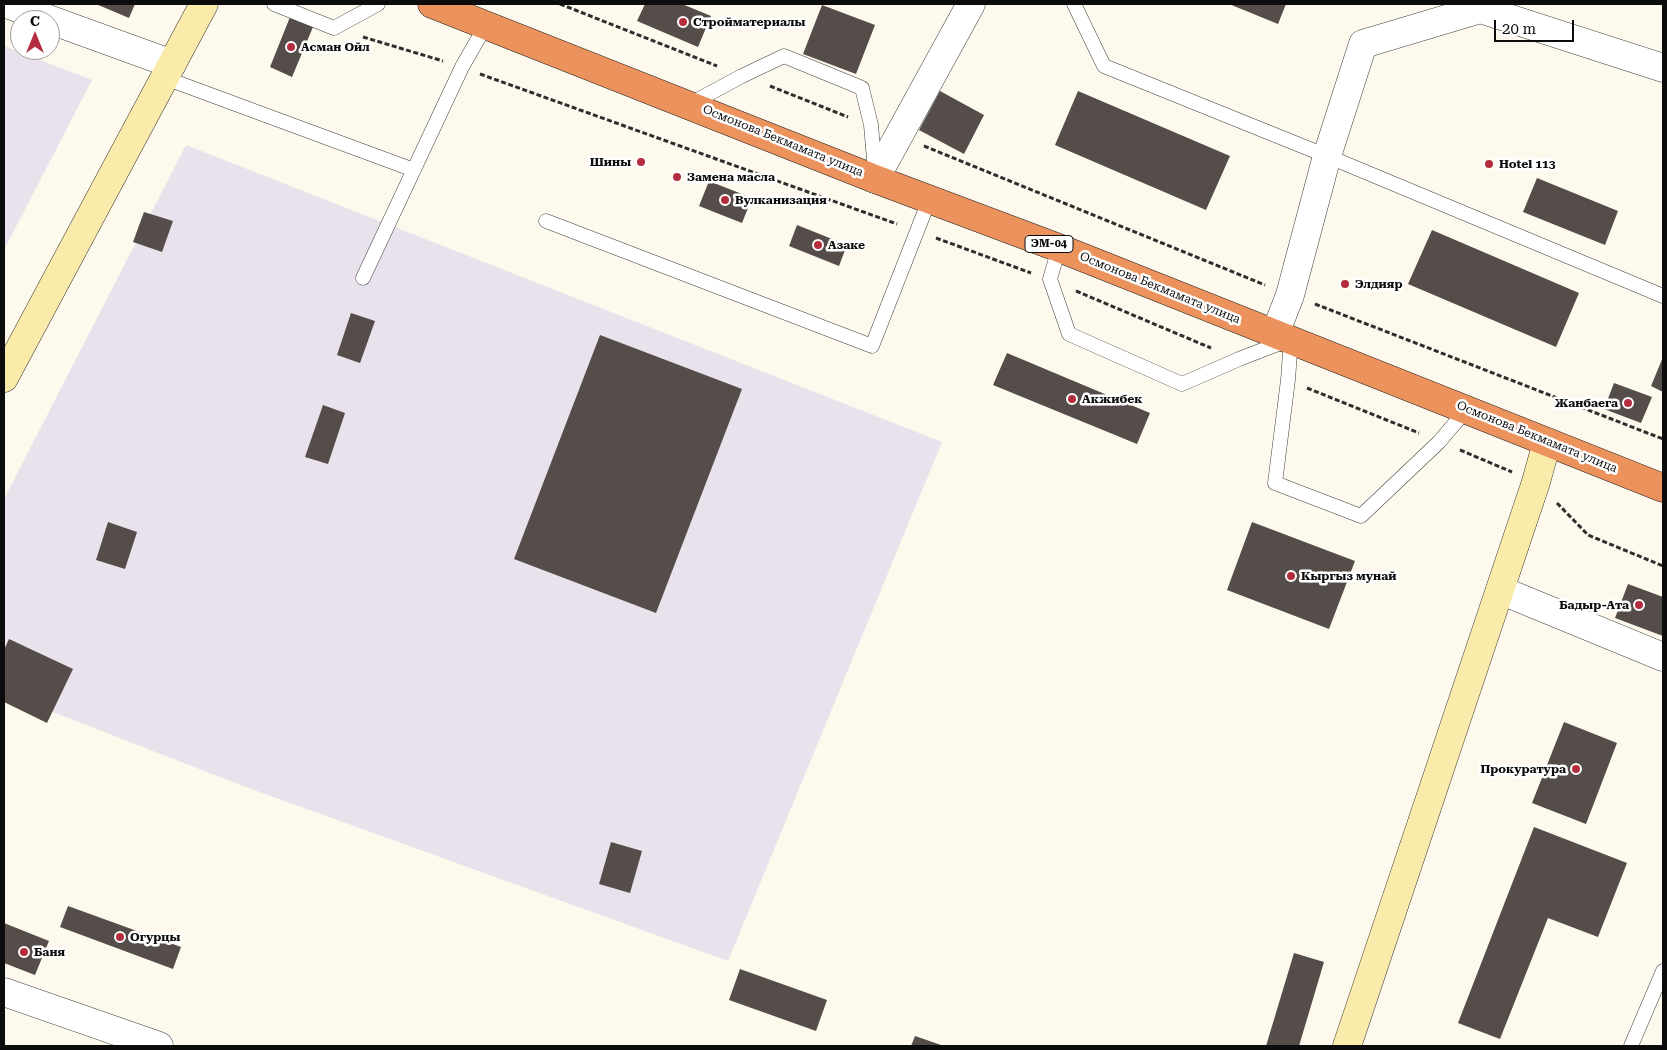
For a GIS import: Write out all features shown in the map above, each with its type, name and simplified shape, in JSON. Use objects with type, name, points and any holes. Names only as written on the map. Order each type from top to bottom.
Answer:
[{"type":"highway","name":"Осмонова Бекмамата улица","points":[[432,4],[1283,336],[1663,488]]},
{"type":"street","points":[[7,4],[168,71]]},
{"type":"street","points":[[4,378],[204,4]]},
{"type":"street","points":[[876,178],[971,4]]},
{"type":"street","points":[[1283,336],[1290,295],[1327,156],[1363,44],[1480,9],[1663,68]]},
{"type":"street","points":[[1347,1046],[1536,482],[1547,442]]},
{"type":"street","points":[[1500,590],[1663,657]]},
{"type":"street","points":[[4,992],[159,1046]]},
{"type":"lane","points":[[274,4],[334,28],[378,4]]},
{"type":"lane","points":[[1074,4],[1104,66],[1327,156],[1663,296]]},
{"type":"lane","points":[[363,278],[462,67],[486,25]]},
{"type":"lane","points":[[690,104],[784,56],[862,88],[871,125],[876,178]]},
{"type":"lane","points":[[168,71],[414,170]]},
{"type":"lane","points":[[546,221],[872,346],[930,198]]},
{"type":"lane","points":[[1059,248],[1050,280],[1069,334],[1182,384],[1239,359],[1283,336],[1288,380],[1275,483],[1361,516],[1440,442],[1467,409]]},
{"type":"lane","points":[[1631,1046],[1663,971]]},
{"type":"path","points":[[560,4],[871,125]]},
{"type":"path","points":[[334,28],[462,67],[1050,280],[1239,359]]},
{"type":"path","points":[[900,137],[1290,295],[1663,439]]},
{"type":"path","points":[[1288,380],[1536,482],[1588,535],[1663,566]]},
{"type":"shaded area","points":[[4,46],[10,48],[10,60],[40,60],[92,80],[4,250]]},
{"type":"shaded area","points":[[186,145],[942,442],[728,961],[243,786],[4,693],[4,499]]},
{"type":"building","points":[[96,4],[135,4],[129,18]]},
{"type":"building","points":[[645,4],[682,4],[711,16],[698,47],[637,21]]},
{"type":"building","points":[[1229,4],[1286,4],[1278,24]]},
{"type":"building","points":[[822,5],[875,25],[856,74],[803,54]]},
{"type":"building","name":"Асман Ойл","points":[[290,17],[313,27],[292,77],[270,67]]},
{"type":"building","points":[[940,91],[984,115],[964,154],[919,130]]},
{"type":"building","points":[[1078,91],[1230,156],[1206,210],[1055,145]]},
{"type":"building","points":[[1537,178],[1618,211],[1605,245],[1523,212]]},
{"type":"building","points":[[709,181],[752,198],[742,223],[699,206]]},
{"type":"building","points":[[144,212],[173,221],[162,252],[133,242]]},
{"type":"building","name":"Азаке","points":[[797,225],[847,245],[839,266],[789,246]]},
{"type":"building","points":[[1432,230],[1579,293],[1556,347],[1408,284]]},
{"type":"building","points":[[351,313],[375,321],[360,363],[337,355]]},
{"type":"building","points":[[600,335],[742,389],[656,613],[514,559]]},
{"type":"building","name":"Акжибек","points":[[1007,353],[1150,413],[1137,444],[993,385]]},
{"type":"building","points":[[1663,357],[1663,392],[1651,386]]},
{"type":"building","name":"Жанбаега","points":[[1614,383],[1652,397],[1641,423],[1604,409]]},
{"type":"building","points":[[323,405],[345,413],[328,464],[305,457]]},
{"type":"building","points":[[108,522],[137,532],[125,569],[96,560]]},
{"type":"building","name":"Кыргыз мунай","points":[[1252,522],[1355,561],[1329,629],[1227,590]]},
{"type":"building","name":"Бадыр-Ата","points":[[1628,584],[1663,597],[1663,636],[1615,618]]},
{"type":"building","points":[[9,639],[73,669],[47,723],[4,702],[4,650]]},
{"type":"building","name":"Прокуратура","points":[[1564,722],[1617,743],[1586,824],[1532,803]]},
{"type":"building","points":[[1534,827],[1627,863],[1598,937],[1548,918],[1500,1039],[1458,1023]]},
{"type":"building","points":[[611,842],[642,851],[630,893],[599,884]]},
{"type":"building","name":"Огурцы","points":[[68,906],[181,947],[173,969],[60,927]]},
{"type":"building","name":"Баня","points":[[4,923],[49,941],[35,975],[4,963]]},
{"type":"building","points":[[1294,953],[1324,962],[1299,1046],[1266,1046]]},
{"type":"building","points":[[740,969],[827,1000],[816,1031],[729,1000]]},
{"type":"building","points":[[915,1036],[944,1046],[911,1046]]},
{"type":"place","name":"Стройматериалы","points":[[683,22]]},
{"type":"place","name":"Асман Ойл","points":[[291,47]]},
{"type":"place","name":"Шины","points":[[641,162]]},
{"type":"place","name":"Hotel 113","points":[[1489,164]]},
{"type":"place","name":"Замена масла","points":[[677,177]]},
{"type":"place","name":"Вулканизация","points":[[725,200]]},
{"type":"place","name":"Азаке","points":[[818,245]]},
{"type":"place","name":"Элдияр","points":[[1345,284]]},
{"type":"place","name":"Акжибек","points":[[1072,399]]},
{"type":"place","name":"Жанбаега","points":[[1628,403]]},
{"type":"place","name":"Кыргыз мунай","points":[[1291,576]]},
{"type":"place","name":"Бадыр-Ата","points":[[1639,605]]},
{"type":"place","name":"Прокуратура","points":[[1576,769]]},
{"type":"place","name":"Огурцы","points":[[120,937]]},
{"type":"place","name":"Баня","points":[[24,952]]}]
